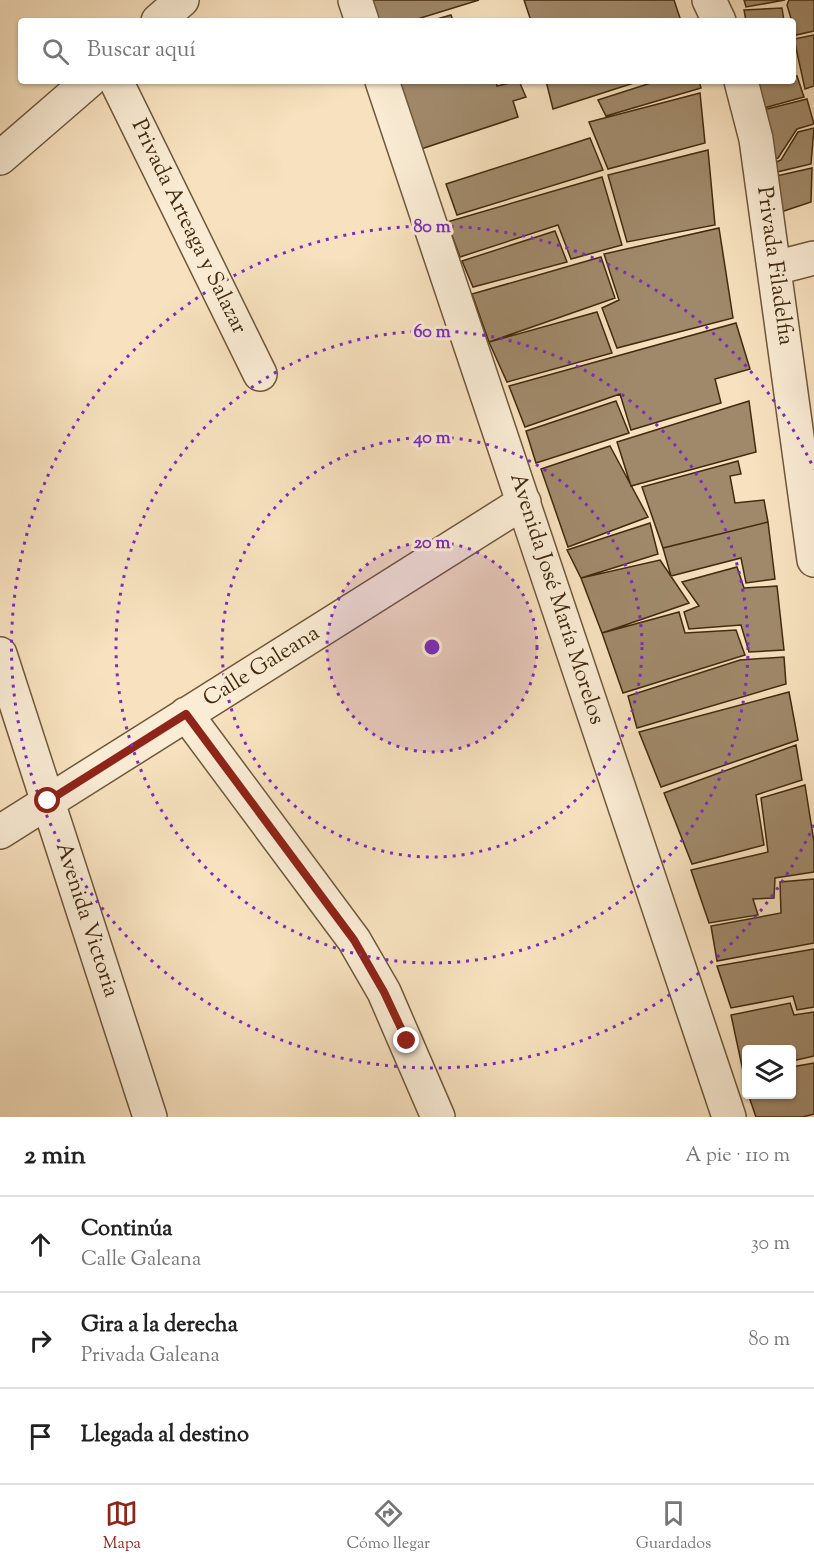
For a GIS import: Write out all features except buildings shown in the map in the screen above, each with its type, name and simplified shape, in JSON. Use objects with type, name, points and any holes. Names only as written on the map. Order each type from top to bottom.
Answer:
[{"type":"street","points":[[161,18],[182,0]]},
{"type":"street","points":[[355,0],[361,18]]},
{"type":"street","points":[[709,0],[718,18]]},
{"type":"street","points":[[0,158],[86,84]]},
{"type":"street","name":"Privada Arteaga y Salazar","points":[[117,84],[260,374]]},
{"type":"street","name":"Avenida José María Morelos","points":[[383,84],[729,1117]]},
{"type":"street","name":"Privada Filadelfia","points":[[742,84],[756,140],[814,560]]},
{"type":"street","points":[[775,268],[814,258]]},
{"type":"street","name":"Calle Galeana","points":[[0,832],[524,502]]},
{"type":"street","name":"Avenida Victoria","points":[[0,654],[150,1117]]},
{"type":"street","points":[[186,714],[354,940],[393,1012],[438,1117]]},
{"type":"route","points":[[48,801],[186,714],[354,940],[384,992],[407,1041]]}]
